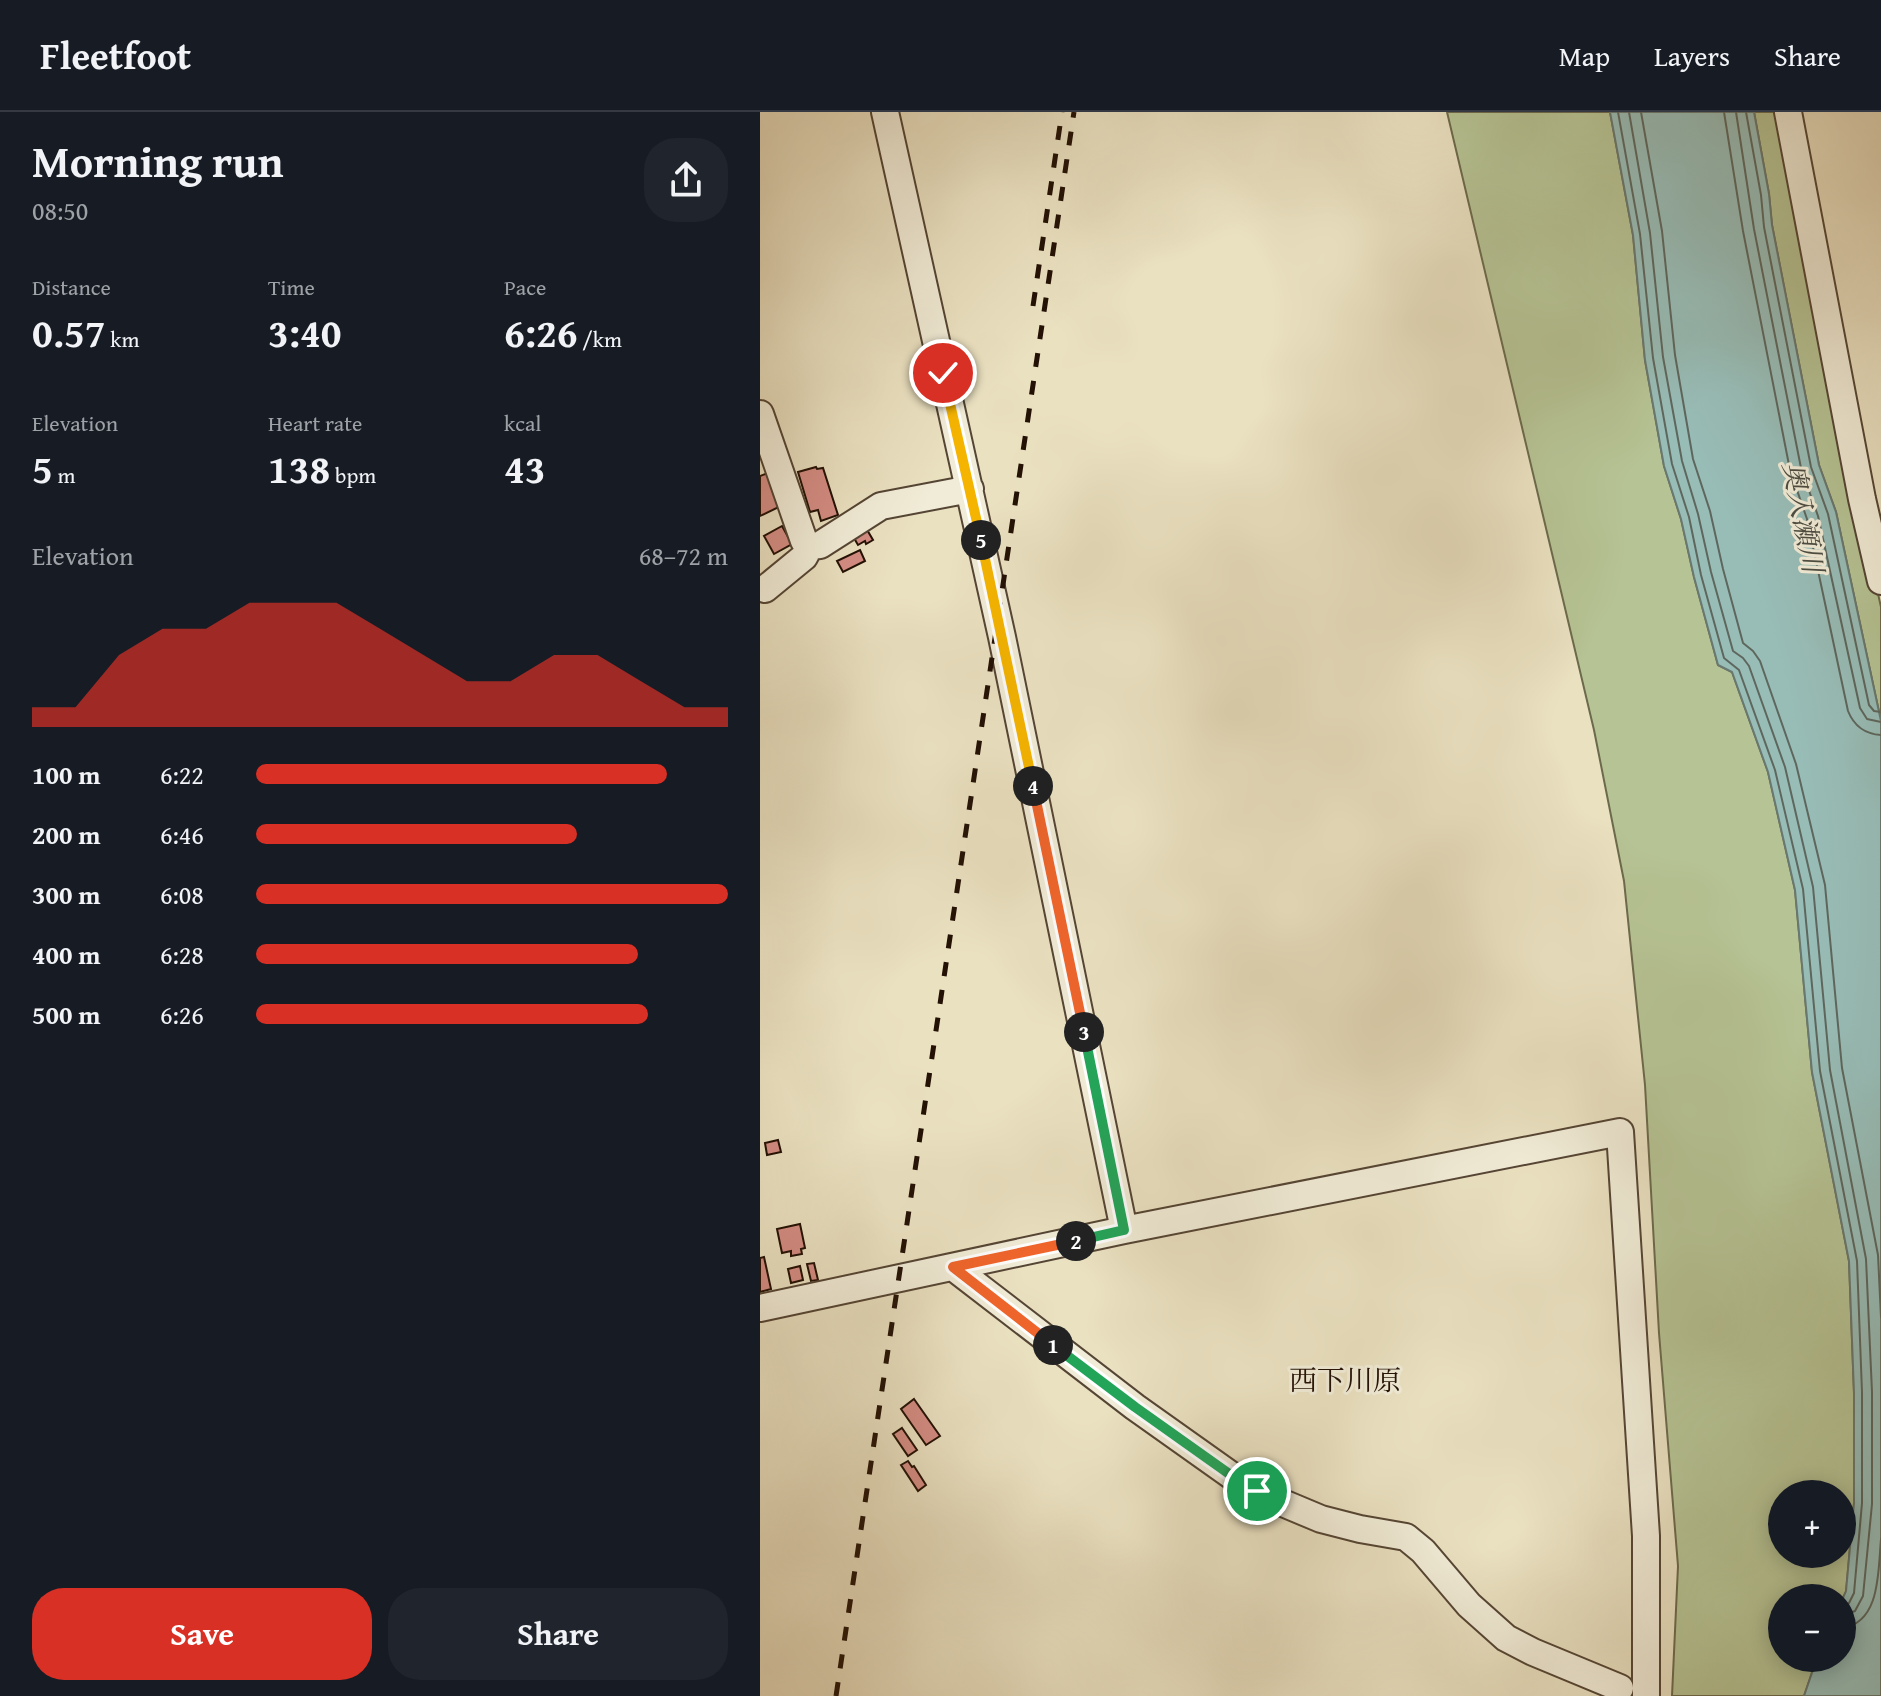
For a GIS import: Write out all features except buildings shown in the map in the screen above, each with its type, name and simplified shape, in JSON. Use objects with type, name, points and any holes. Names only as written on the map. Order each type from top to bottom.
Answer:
[{"type":"street","points":[[885,112],[970,489],[1124,1230]]},
{"type":"street","points":[[1788,112],[1862,499],[1881,581]]},
{"type":"street","points":[[760,414],[804,541],[810,546],[820,545],[881,506],[970,489]]},
{"type":"street","points":[[765,589],[804,557],[810,546]]},
{"type":"street","points":[[760,1308],[1124,1230],[1620,1132],[1646,1536],[1646,1696]]},
{"type":"street","points":[[953,1267],[1135,1407],[1235,1478],[1321,1519],[1406,1537],[1423,1551],[1469,1605],[1506,1638],[1620,1688]]},
{"type":"green space","points":[[1447,112],[1610,112],[1633,235],[1645,360],[1664,466],[1681,519],[1718,665],[1732,672],[1768,772],[1795,890],[1812,1072],[1849,1261],[1854,1393],[1854,1480],[1768,1480],[1768,1568],[1848,1568],[1847,1584],[1768,1584],[1768,1672],[1812,1672],[1804,1696],[1672,1696],[1678,1566],[1659,1333],[1645,1085],[1624,881],[1594,730]]},
{"type":"green space","points":[[1754,112],[1782,112],[1857,500],[1881,607],[1881,721],[1836,512],[1819,465],[1772,225]]},
{"type":"water","name":"奥入瀬川","points":[[1610,112],[1754,112],[1772,225],[1819,465],[1836,512],[1881,721],[1881,1696],[1804,1696],[1812,1672],[1856,1672],[1856,1584],[1847,1584],[1848,1568],[1856,1568],[1849,1261],[1812,1072],[1795,890],[1768,772],[1732,672],[1718,665],[1681,519],[1664,466],[1645,360],[1633,235]]},
{"type":"railway","points":[[1033,306],[1062,112]]},
{"type":"railway","points":[[836,1696],[1074,112]]},
{"type":"district","name":"西下川原","points":[[1345,1379]]},
{"type":"route","points":[[943,373],[1002,637],[1124,1230],[953,1267],[1135,1407],[1257,1491]]}]
